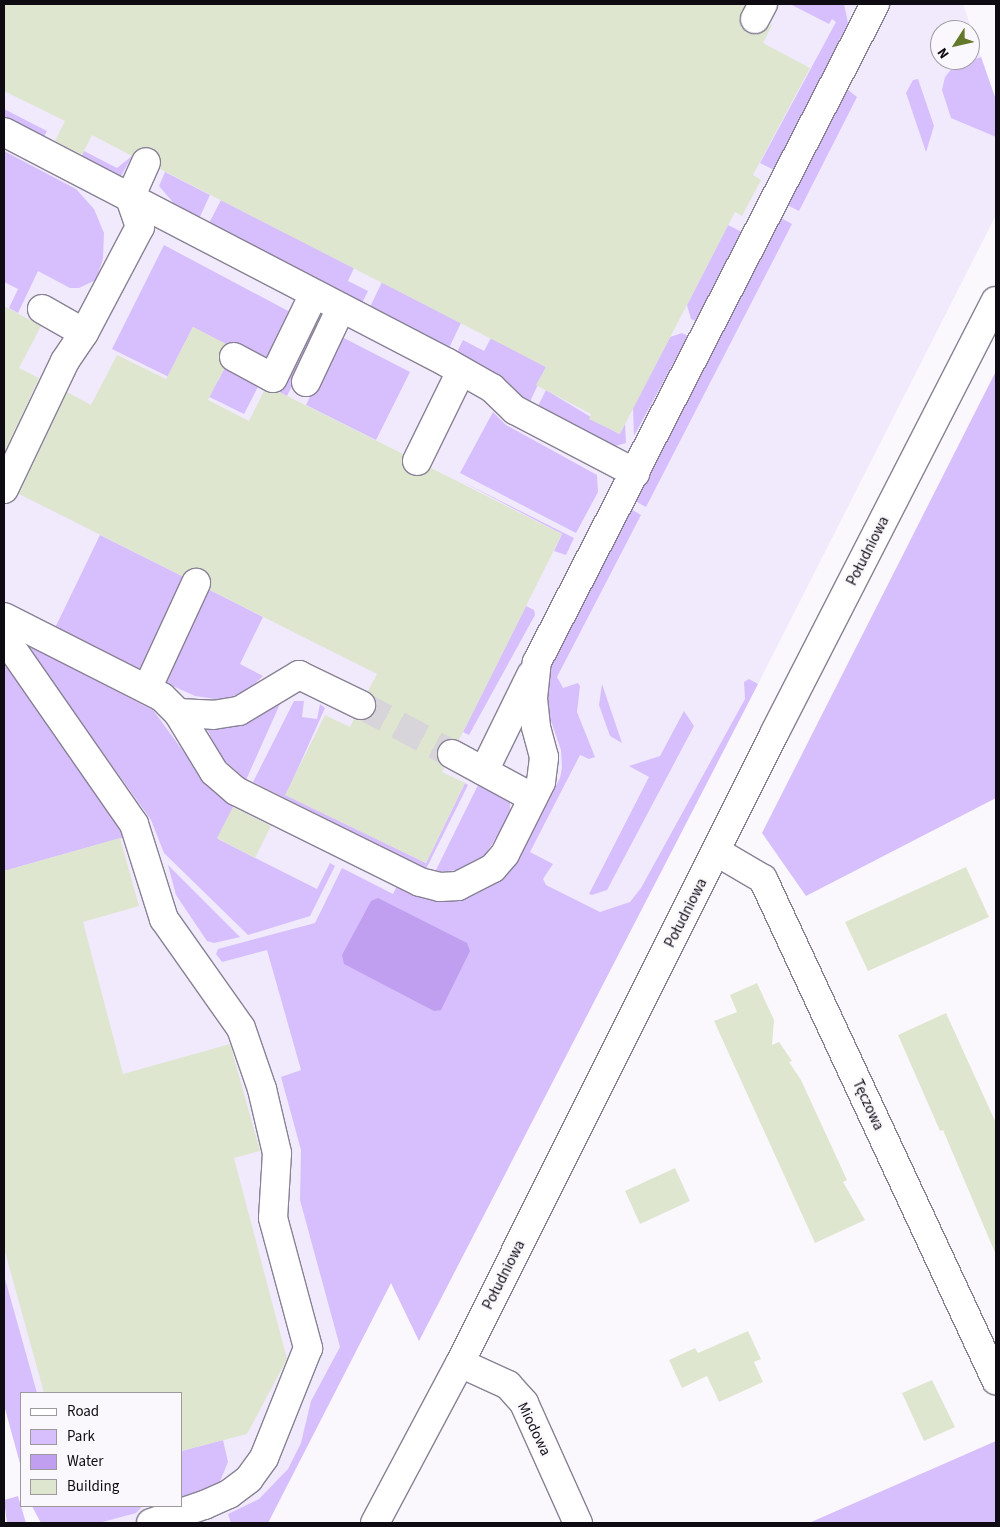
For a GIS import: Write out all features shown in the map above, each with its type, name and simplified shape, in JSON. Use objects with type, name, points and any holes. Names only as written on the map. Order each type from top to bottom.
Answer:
[{"type":"street","points":[[484,771],[537,662],[875,4]]},
{"type":"street","points":[[4,132],[461,371],[492,388],[515,410],[635,473]]},
{"type":"street","points":[[4,489],[65,361],[84,333],[140,226],[130,198],[146,162]]},
{"type":"street","points":[[234,357],[273,378],[314,294]]},
{"type":"street","name":"Południowa","points":[[375,1523],[460,1363],[996,302]]},
{"type":"street","points":[[306,382],[341,308]]},
{"type":"street","points":[[42,309],[84,333]]},
{"type":"street","points":[[417,461],[461,371]]},
{"type":"street","points":[[147,689],[196,583]]},
{"type":"street","points":[[4,617],[147,689],[178,713],[214,772],[236,791],[420,882],[440,887],[458,886],[493,868],[505,854],[541,782],[544,757],[536,727],[533,698],[537,662]]},
{"type":"street","points":[[4,637],[134,824],[164,919],[240,1028],[262,1089],[277,1152],[273,1218],[308,1348],[264,1458],[249,1479],[230,1494],[154,1517]]},
{"type":"street","points":[[178,713],[213,715],[239,711],[299,675],[361,705]]},
{"type":"street","points":[[452,754],[533,798]]},
{"type":"street","name":"Tęczowa","points":[[717,852],[763,879],[988,1339],[996,1380]]},
{"type":"street","name":"Miodowa","points":[[460,1363],[508,1385],[524,1403],[578,1523]]},
{"type":"shaded area","points":[[4,4],[963,4],[968,20],[930,20],[930,70],[980,70],[980,53],[996,100],[996,215],[758,684],[419,1341],[391,1283],[268,1523],[41,1523],[33,1507],[182,1507],[182,1392],[20,1392],[20,1463],[4,1405]]},
{"type":"green space","points":[[790,4],[844,4],[848,23],[774,170],[760,163],[836,22],[832,19],[829,24]]},
{"type":"green space","points":[[980,57],[996,100],[996,137],[951,118],[942,90],[945,77],[951,70],[980,70]]},
{"type":"green space","points":[[918,79],[934,126],[926,152],[906,93],[913,80]]},
{"type":"green space","points":[[847,89],[857,97],[799,211],[787,205]]},
{"type":"green space","points":[[4,109],[47,131],[42,141],[4,121]]},
{"type":"green space","points":[[4,151],[76,189],[94,209],[104,233],[103,259],[96,280],[79,288],[70,288],[38,271],[18,313],[9,308],[18,289],[4,282]]},
{"type":"green space","points":[[84,151],[117,168],[132,156],[119,180],[80,160]]},
{"type":"green space","points":[[165,172],[210,195],[198,221],[183,214],[159,186]]},
{"type":"green space","points":[[221,200],[354,268],[348,281],[368,291],[361,305],[208,225]]},
{"type":"green space","points":[[781,218],[792,224],[646,507],[635,501]]},
{"type":"green space","points":[[728,225],[742,232],[696,321],[691,319],[687,305]]},
{"type":"green space","points":[[164,245],[292,313],[268,366],[193,327],[176,360],[218,381],[228,361],[262,379],[244,414],[112,349]]},
{"type":"green space","points":[[382,282],[461,323],[448,350],[369,309]]},
{"type":"green space","points":[[311,322],[322,327],[287,396],[277,391]]},
{"type":"green space","points":[[682,333],[688,336],[634,436],[633,407],[670,337]]},
{"type":"green space","points":[[340,336],[410,372],[376,440],[306,405]]},
{"type":"green space","points":[[491,338],[546,367],[528,406],[456,354],[463,340],[484,351]]},
{"type":"green space","points":[[996,371],[996,798],[806,896],[762,833]]},
{"type":"green space","points":[[546,390],[619,434],[625,423],[626,443],[612,447],[536,410]]},
{"type":"green space","points":[[493,412],[506,425],[597,475],[598,492],[576,533],[460,473]]},
{"type":"green space","points":[[457,479],[574,538],[566,555],[554,551],[562,534]]},
{"type":"green space","points":[[631,509],[641,515],[557,677],[563,688],[578,683],[580,686],[577,712],[595,757],[589,759],[580,755],[530,852],[553,864],[543,879],[546,885],[600,912],[630,902],[641,888],[745,699],[744,682],[749,679],[758,684],[419,1341],[391,1283],[268,1523],[231,1523],[228,1514],[259,1499],[288,1469],[301,1443],[311,1401],[340,1347],[300,1200],[301,1150],[281,1077],[301,1070],[267,950],[222,962],[216,954],[218,949],[315,923],[342,868],[393,894],[397,886],[419,896],[440,900],[478,893],[511,868],[560,778],[562,768],[561,750],[550,718],[547,693],[551,663]]},
{"type":"green space","points":[[100,535],[186,578],[143,667],[138,669],[55,628]]},
{"type":"green space","points":[[208,589],[263,617],[240,664],[263,676],[247,691],[222,700],[195,696],[166,683],[163,677]]},
{"type":"green space","points":[[526,606],[534,610],[535,615],[469,735],[463,732]]},
{"type":"green space","points":[[25,644],[153,710],[214,792],[235,804],[218,839],[317,889],[330,863],[335,866],[310,916],[248,935],[164,853],[151,820]]},
{"type":"green space","points":[[4,657],[119,817],[125,837],[4,871]]},
{"type":"green space","points":[[602,684],[622,743],[610,736],[599,705]]},
{"type":"green space","points":[[294,701],[304,701],[302,717],[317,719],[320,704],[325,708],[286,795],[426,863],[465,783],[468,785],[426,869],[253,782]]},
{"type":"green space","points":[[280,704],[246,780],[220,756],[207,729],[246,723]]},
{"type":"green space","points":[[684,711],[694,726],[607,890],[592,895],[589,894],[649,777],[629,766],[660,756]]},
{"type":"green space","points":[[479,783],[510,800],[510,815],[484,857],[459,870],[435,872]]},
{"type":"green space","points":[[168,865],[240,937],[214,943],[207,941],[176,895]]},
{"type":"green space","points":[[4,1275],[37,1392],[20,1392],[20,1463],[4,1405]]},
{"type":"green space","points":[[223,1440],[228,1462],[219,1484],[211,1489],[182,1498],[182,1451]]},
{"type":"green space","points":[[996,1441],[996,1523],[809,1523]]},
{"type":"green space","points":[[18,1496],[26,1523],[7,1523],[4,1500]]},
{"type":"green space","points":[[33,1507],[141,1507],[136,1513],[99,1523],[41,1523]]},
{"type":"water","points":[[378,898],[467,943],[470,951],[441,1010],[434,1011],[344,964],[342,955],[371,901]]},
{"type":"building","points":[[4,4],[745,4],[739,19],[742,28],[756,35],[773,23],[763,43],[810,68],[753,175],[761,180],[742,216],[735,212],[620,434],[589,419],[591,414],[536,385],[546,367],[160,169],[161,160],[153,148],[144,147],[132,156],[92,135],[82,155],[55,141],[65,121],[4,91]]},
{"type":"building","points":[[4,306],[41,326],[19,368],[39,378],[4,453]]},
{"type":"building","points":[[193,327],[226,344],[218,357],[224,369],[208,400],[249,421],[264,391],[279,392],[403,454],[402,463],[410,475],[419,476],[431,468],[562,534],[459,740],[444,740],[438,747],[438,762],[444,768],[442,772],[465,783],[426,863],[285,795],[325,715],[350,727],[354,719],[363,720],[375,712],[376,703],[368,691],[377,674],[210,590],[211,581],[203,569],[194,568],[182,576],[19,494],[67,392],[91,405],[117,355],[166,379]]},
{"type":"building","points":[[233,807],[271,826],[255,858],[217,838]]},
{"type":"building","points":[[120,838],[139,906],[83,922],[123,1074],[230,1044],[260,1151],[234,1158],[287,1359],[247,1434],[182,1451],[182,1392],[44,1392],[4,1248],[4,871]]},
{"type":"building","points":[[966,867],[989,917],[868,971],[845,922]]},
{"type":"building","points":[[757,983],[774,1020],[772,1045],[779,1042],[792,1061],[789,1062],[801,1080],[847,1180],[843,1182],[865,1220],[815,1243],[714,1021],[737,1012],[730,995]]},
{"type":"building","points":[[946,1013],[996,1123],[996,1255],[943,1130],[940,1131],[898,1035]]},
{"type":"building","points":[[675,1168],[690,1201],[640,1224],[625,1191]]},
{"type":"building","points":[[748,1331],[761,1359],[754,1362],[763,1382],[719,1402],[707,1376],[682,1388],[669,1360],[695,1348],[698,1353]]},
{"type":"building","points":[[932,1380],[955,1427],[924,1441],[902,1393]]},
{"type":"tunnel","points":[[361,705],[452,754]]}]
